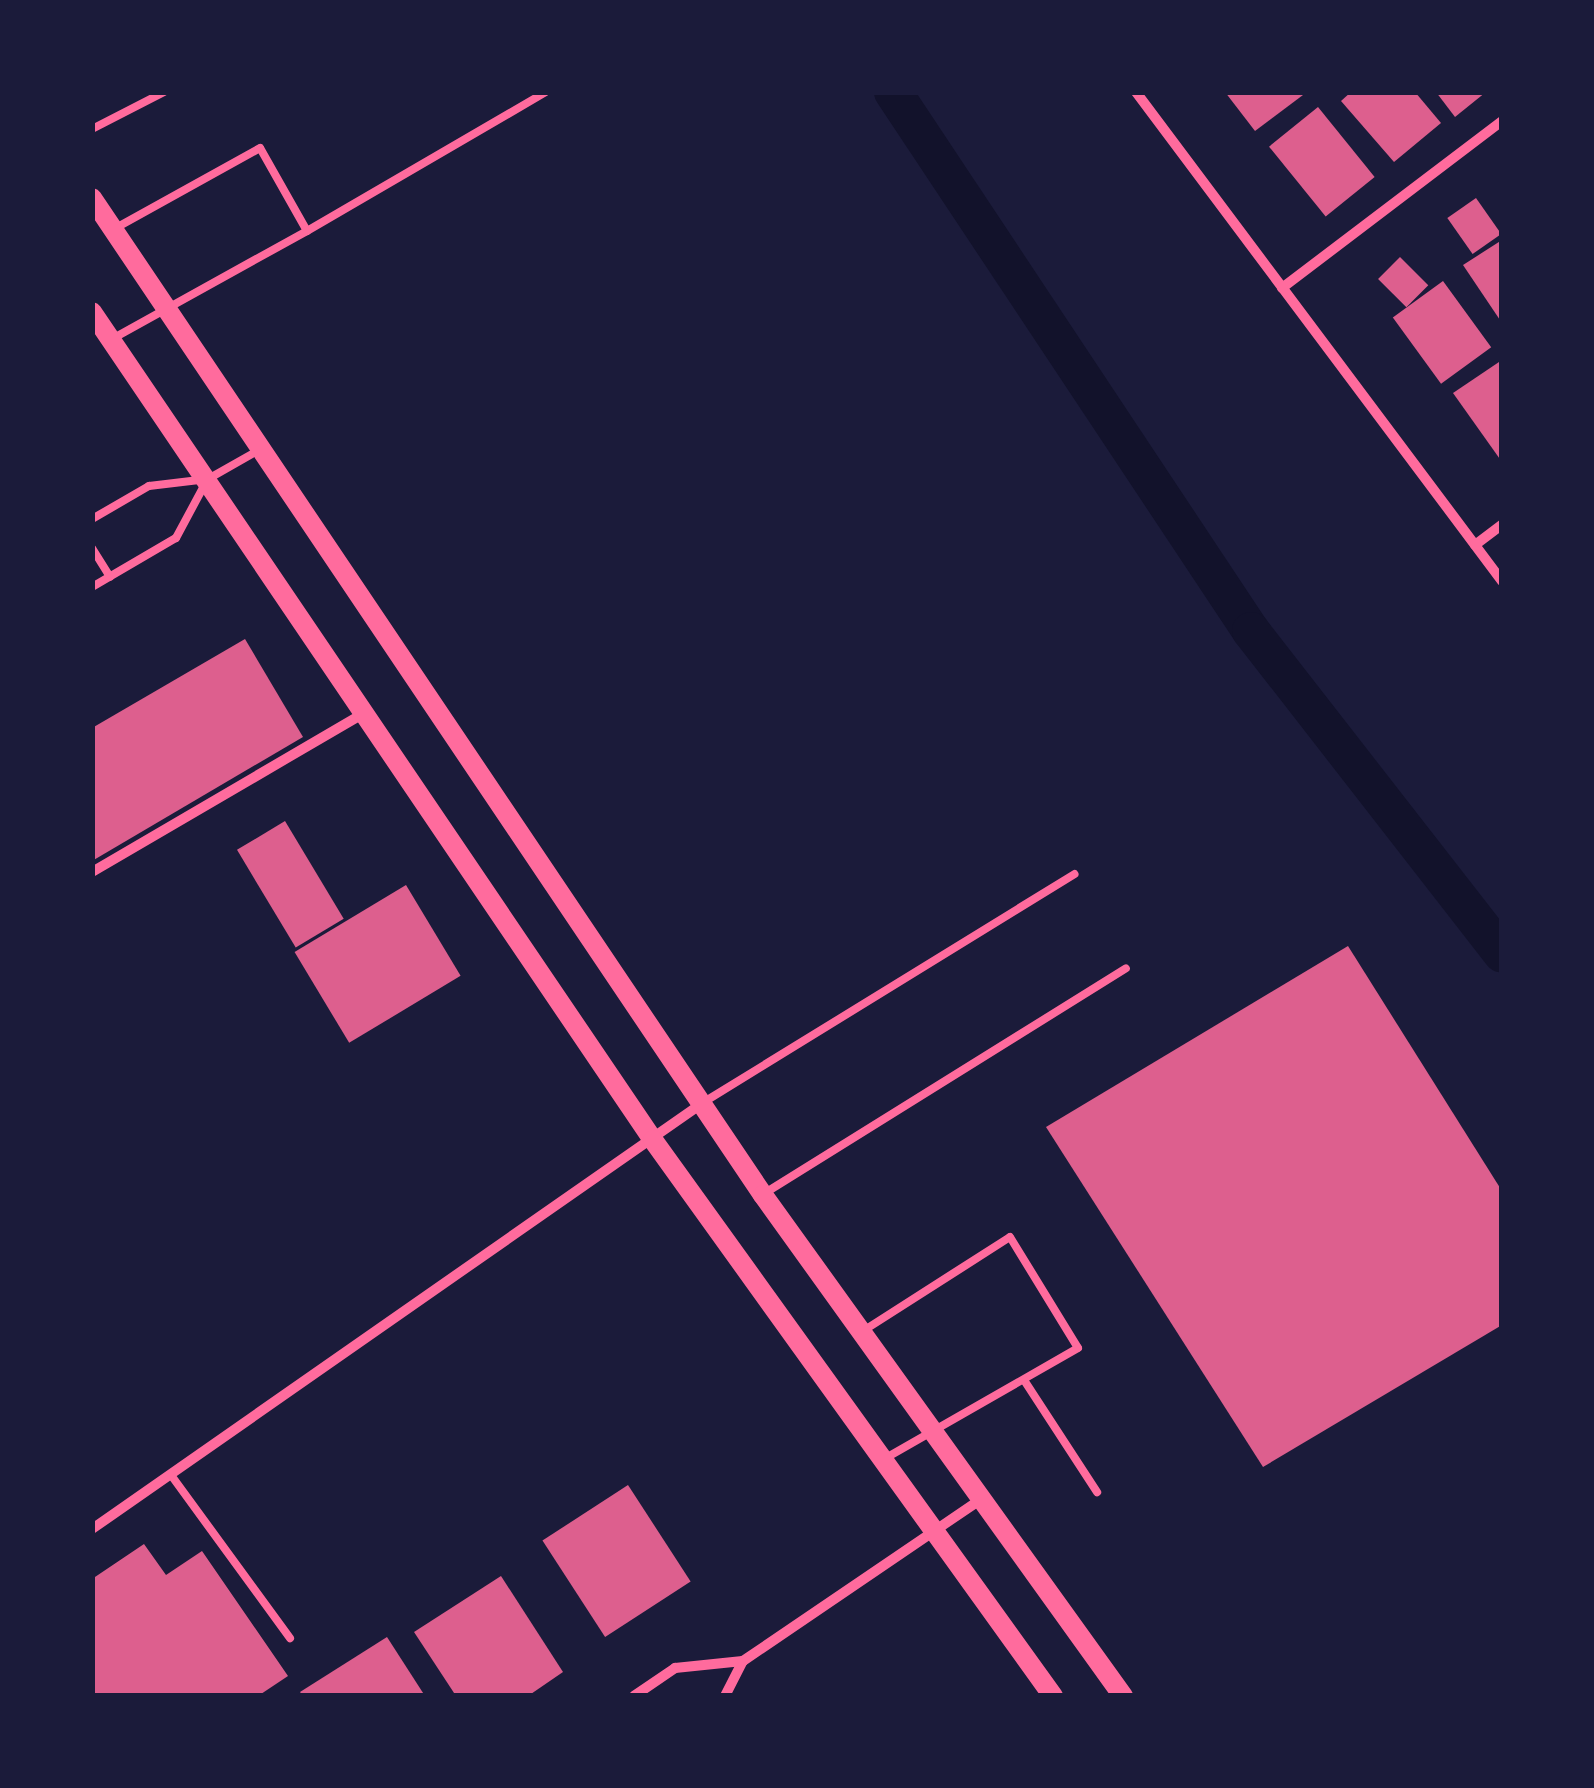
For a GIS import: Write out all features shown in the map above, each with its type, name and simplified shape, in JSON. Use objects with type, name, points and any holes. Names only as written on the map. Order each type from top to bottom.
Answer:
[{"type":"main road","points":[[92,198],[169,307],[762,1194],[1124,1696]]},
{"type":"main road","points":[[92,312],[366,711],[653,1140],[1053,1696]]},
{"type":"street","points":[[1136,92],[1502,581]]},
{"type":"street","points":[[1282,288],[1502,121]]},
{"type":"street","points":[[1475,546],[1502,526]]},
{"type":"street","points":[[92,872],[366,711]]},
{"type":"street","points":[[92,1529],[702,1104]]},
{"type":"street","points":[[725,1696],[744,1661],[983,1498]]},
{"type":"street","points":[[634,1696],[675,1668],[744,1661]]},
{"type":"lane","points":[[92,129],[164,92]]},
{"type":"lane","points":[[111,340],[546,92]]},
{"type":"lane","points":[[114,229],[260,148],[307,231]]},
{"type":"lane","points":[[92,519],[148,486],[208,479],[262,448]]},
{"type":"lane","points":[[92,588],[176,538],[208,479]]},
{"type":"lane","points":[[92,548],[110,577]]},
{"type":"lane","points":[[702,1104],[1075,874]]},
{"type":"lane","points":[[762,1194],[1126,968]]},
{"type":"lane","points":[[863,1331],[1010,1236],[1078,1348],[931,1426],[883,1460]]},
{"type":"lane","points":[[1024,1380],[1097,1492]]},
{"type":"lane","points":[[172,1474],[290,1638]]},
{"type":"building","points":[[1225,92],[1307,92],[1255,131]]},
{"type":"building","points":[[1351,92],[1415,92],[1441,123],[1394,162],[1341,101]]},
{"type":"building","points":[[1436,92],[1486,92],[1455,117]]},
{"type":"building","points":[[1318,107],[1375,177],[1326,217],[1269,147]]},
{"type":"building","points":[[1476,198],[1501,234],[1473,254],[1447,218]]},
{"type":"building","points":[[1502,240],[1502,323],[1463,265]]},
{"type":"building","points":[[1400,257],[1428,285],[1406,307],[1378,279]]},
{"type":"building","points":[[1443,281],[1491,347],[1441,384],[1393,317]]},
{"type":"building","points":[[1502,360],[1502,462],[1453,393]]},
{"type":"building","points":[[245,639],[303,737],[92,861],[92,728]]},
{"type":"building","points":[[285,821],[344,919],[296,948],[237,850]]},
{"type":"building","points":[[406,885],[461,976],[349,1043],[295,952]]},
{"type":"building","points":[[1348,946],[1502,1191],[1502,1325],[1263,1467],[1046,1127]]},
{"type":"building","points":[[628,1485],[691,1581],[605,1637],[542,1541]]},
{"type":"building","points":[[144,1544],[166,1575],[202,1551],[288,1676],[258,1696],[92,1696],[92,1579]]},
{"type":"building","points":[[501,1576],[563,1672],[528,1696],[456,1696],[414,1632]]},
{"type":"building","points":[[387,1637],[425,1696],[303,1696],[300,1692]]},
{"type":"waterway","points":[[893,92],[1251,631],[1502,954]]}]
